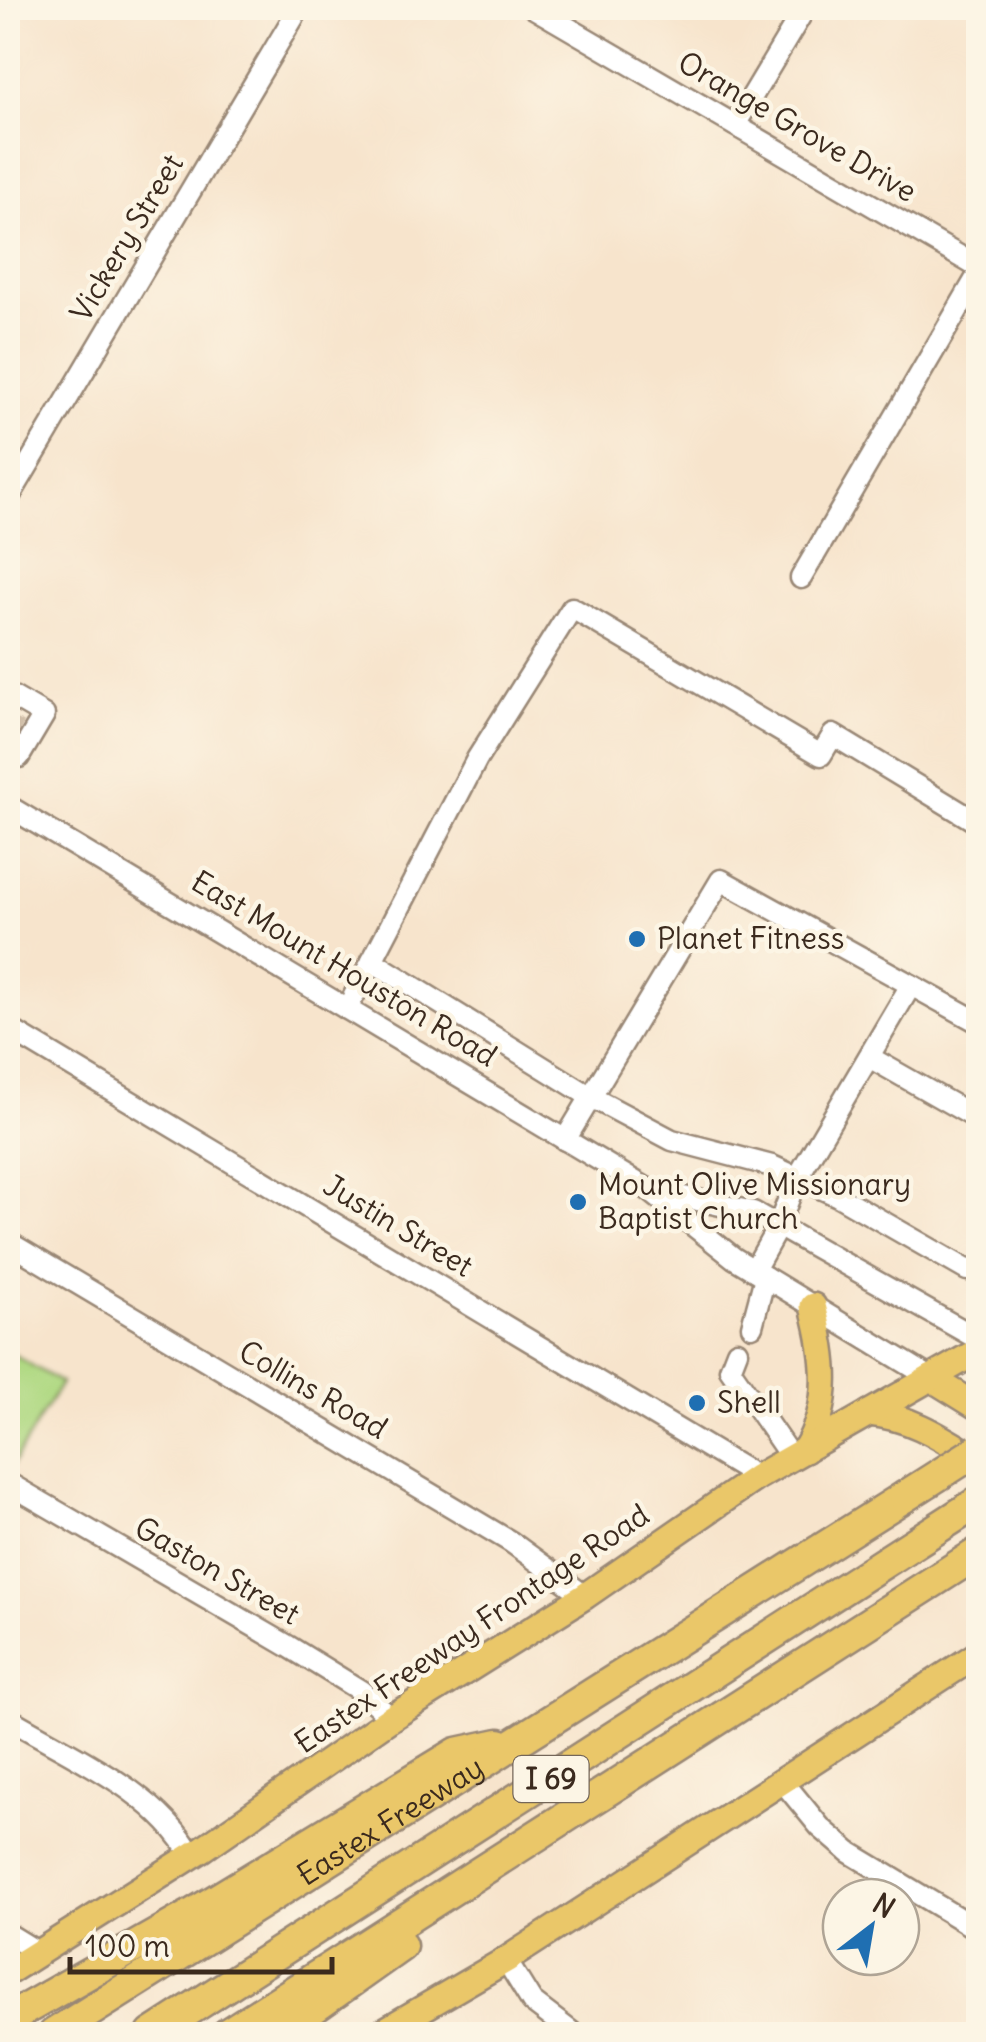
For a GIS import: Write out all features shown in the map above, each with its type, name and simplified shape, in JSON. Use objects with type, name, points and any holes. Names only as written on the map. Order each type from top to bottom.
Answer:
[{"type":"highway","name":"Eastex Freeway","points":[[54,2034],[978,1450]]},
{"type":"highway","name":"I 69","points":[[152,2034],[978,1502]]},
{"type":"highway","name":"I 69","points":[[227,2034],[978,1553]]},
{"type":"highway","points":[[8,2019],[191,1915],[457,1753],[521,1739]]},
{"type":"highway","points":[[277,2034],[400,1946],[463,1884]]},
{"type":"main road","points":[[798,1453],[814,1433],[825,1388],[825,1349],[813,1306]]},
{"type":"main road","name":"Eastex Freeway Frontage Road","points":[[8,1972],[192,1856],[391,1718],[585,1596],[756,1476],[978,1351]]},
{"type":"main road","name":"East Mount Houston Road","points":[[931,1378],[978,1407]]},
{"type":"main road","points":[[869,1413],[898,1416],[921,1425],[978,1460]]},
{"type":"main road","points":[[379,2034],[506,1960],[978,1654]]},
{"type":"street","name":"Vickery Street","points":[[8,499],[299,8]]},
{"type":"street","points":[[736,125],[805,8]]},
{"type":"street","name":"Orange Grove Drive","points":[[548,11],[978,267]]},
{"type":"street","points":[[801,578],[978,275]]},
{"type":"street","points":[[346,1009],[477,759],[572,608],[821,755],[833,735],[978,823]]},
{"type":"street","points":[[8,751],[20,757],[44,716],[15,705]]},
{"type":"street","name":"East Mount Houston Road","points":[[8,806],[646,1188],[760,1273],[931,1378]]},
{"type":"street","points":[[566,1140],[721,880],[978,1022]]},
{"type":"street","points":[[372,961],[591,1097],[672,1140],[772,1166],[838,1196],[967,1270],[978,1269]]},
{"type":"street","points":[[752,1326],[760,1273],[796,1180],[911,985]]},
{"type":"street","name":"Justin Street","points":[[8,1028],[756,1476]]},
{"type":"street","points":[[869,1057],[978,1119]]},
{"type":"street","name":"East Mount Houston Road","points":[[646,1188],[753,1212],[978,1339]]},
{"type":"street","name":"Collins Road","points":[[8,1242],[477,1522],[585,1596]]},
{"type":"street","points":[[737,1351],[730,1370],[798,1453]]},
{"type":"street","name":"Gaston Street","points":[[8,1483],[347,1682],[391,1718]]},
{"type":"street","points":[[8,1718],[158,1809],[179,1832],[192,1856]]},
{"type":"street","points":[[784,1783],[820,1827],[850,1852],[978,1930]]},
{"type":"street","points":[[8,1934],[39,1953]]},
{"type":"street","points":[[506,1960],[532,2002],[574,2034]]},
{"type":"green space","points":[[8,1351],[61,1383],[10,1469],[8,1468]]},
{"type":"tunnel","points":[[8,732],[15,718]]},
{"type":"place","name":"Planet Fitness","points":[[637,939]]},
{"type":"place","name":"Mount Olive Missionary Baptist Church","points":[[578,1202]]},
{"type":"place","name":"Shell","points":[[697,1403]]}]
